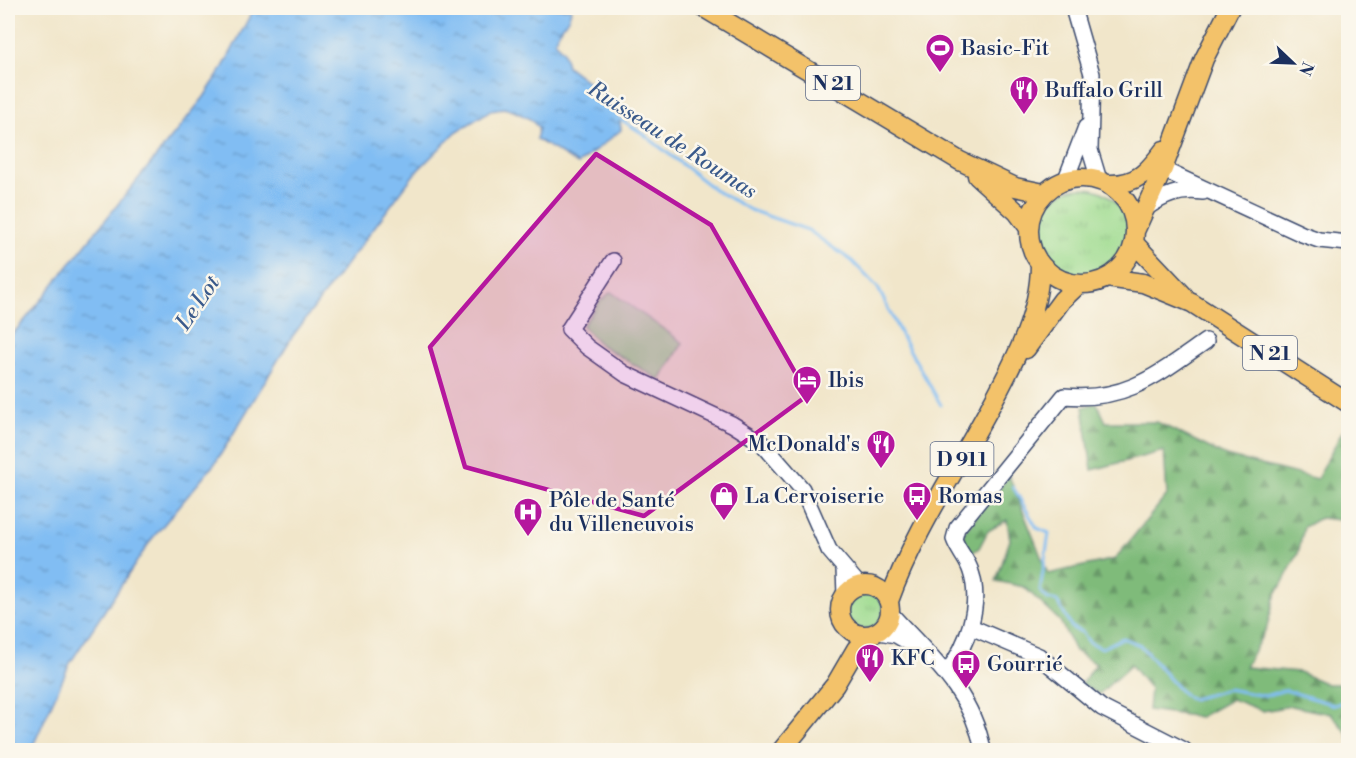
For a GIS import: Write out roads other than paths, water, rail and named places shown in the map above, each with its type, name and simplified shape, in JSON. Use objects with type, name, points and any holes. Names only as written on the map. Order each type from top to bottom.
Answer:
[{"type":"main road","name":"N 21","points":[[704,8],[960,161],[1015,187],[1044,193]]},
{"type":"main road","points":[[1158,167],[1131,182],[1066,179],[1044,193],[1034,209],[1029,228],[1034,253],[1040,264],[1051,274],[1064,281],[1079,284],[1107,278],[1129,257],[1158,167],[1204,59],[1230,8]]},
{"type":"main road","name":"N 21","points":[[960,161],[1017,212],[1029,228]]},
{"type":"main road","points":[[1104,182],[1127,202],[1135,236]]},
{"type":"main road","name":"N 21","points":[[1135,236],[1160,273],[1192,303]]},
{"type":"main road","name":"D 911","points":[[890,607],[915,545],[1009,372],[1035,309],[1040,286],[1040,264]]},
{"type":"main road","name":"N 21","points":[[1107,278],[1143,283],[1192,303],[1348,403]]},
{"type":"main road","name":"D 911","points":[[1009,372],[1062,300],[1079,284]]},
{"type":"main road","name":"D 911","points":[[859,589],[888,574],[915,545]]},
{"type":"main road","points":[[782,750],[835,685],[856,650],[886,625],[890,607],[882,591],[859,589],[839,613],[845,626],[851,632],[873,634]]},
{"type":"main road","points":[[819,705],[843,645],[845,626]]},
{"type":"street","points":[[1073,8],[1092,74],[1090,150],[1104,182]]},
{"type":"street","points":[[1066,179],[1090,116]]},
{"type":"street","points":[[1158,167],[1302,234],[1319,240],[1348,243]]},
{"type":"street","points":[[1145,209],[1160,197],[1179,190],[1218,193]]},
{"type":"street","points":[[614,261],[569,329],[587,347],[625,374],[717,416],[761,442],[802,489],[829,550],[859,589]]},
{"type":"street","points":[[947,672],[960,652],[971,627],[972,576],[954,539],[957,528],[1064,396],[1107,397],[1126,390],[1150,379],[1206,341]]},
{"type":"street","points":[[890,607],[929,657]]},
{"type":"street","points":[[971,627],[1039,656],[1102,708],[1184,750]]},
{"type":"street","points":[[873,634],[896,635],[947,672],[973,713],[983,750]]},
{"type":"water","name":"Le Lot","points":[[254,8],[571,8],[569,17],[555,42],[563,51],[567,66],[618,105],[621,130],[578,164],[536,139],[539,128],[530,119],[504,108],[491,110],[456,132],[415,173],[292,337],[216,462],[151,540],[70,663],[31,750],[8,750],[8,339],[204,97],[222,69]]},
{"type":"waterway","name":"Ruisseau de Roumas","points":[[617,117],[642,133],[715,190],[750,210],[808,230],[852,261],[878,288],[901,335],[941,405]]},
{"type":"waterway","name":"Ruisseau de Roumas","points":[[1013,487],[1037,528],[1049,533],[1040,591],[1048,599],[1057,601],[1072,628],[1082,632],[1089,642],[1102,648],[1123,638],[1140,645],[1184,695],[1193,699],[1228,689],[1265,696],[1285,690],[1335,705],[1348,700]]},
{"type":"place","name":"Basic-Fit","points":[[940,74]]},
{"type":"place","name":"Buffalo Grill","points":[[1024,116]]},
{"type":"place","name":"Ibis","points":[[807,406]]},
{"type":"place","name":"McDonald's","points":[[881,470]]},
{"type":"place","name":"La Cervoiserie","points":[[724,522]]},
{"type":"place","name":"Romas","points":[[917,522]]},
{"type":"place","name":"Pôle de Santé du Villeneuvois","points":[[528,538]]},
{"type":"place","name":"KFC","points":[[870,684]]},
{"type":"place","name":"Gourrié","points":[[966,690]]}]
